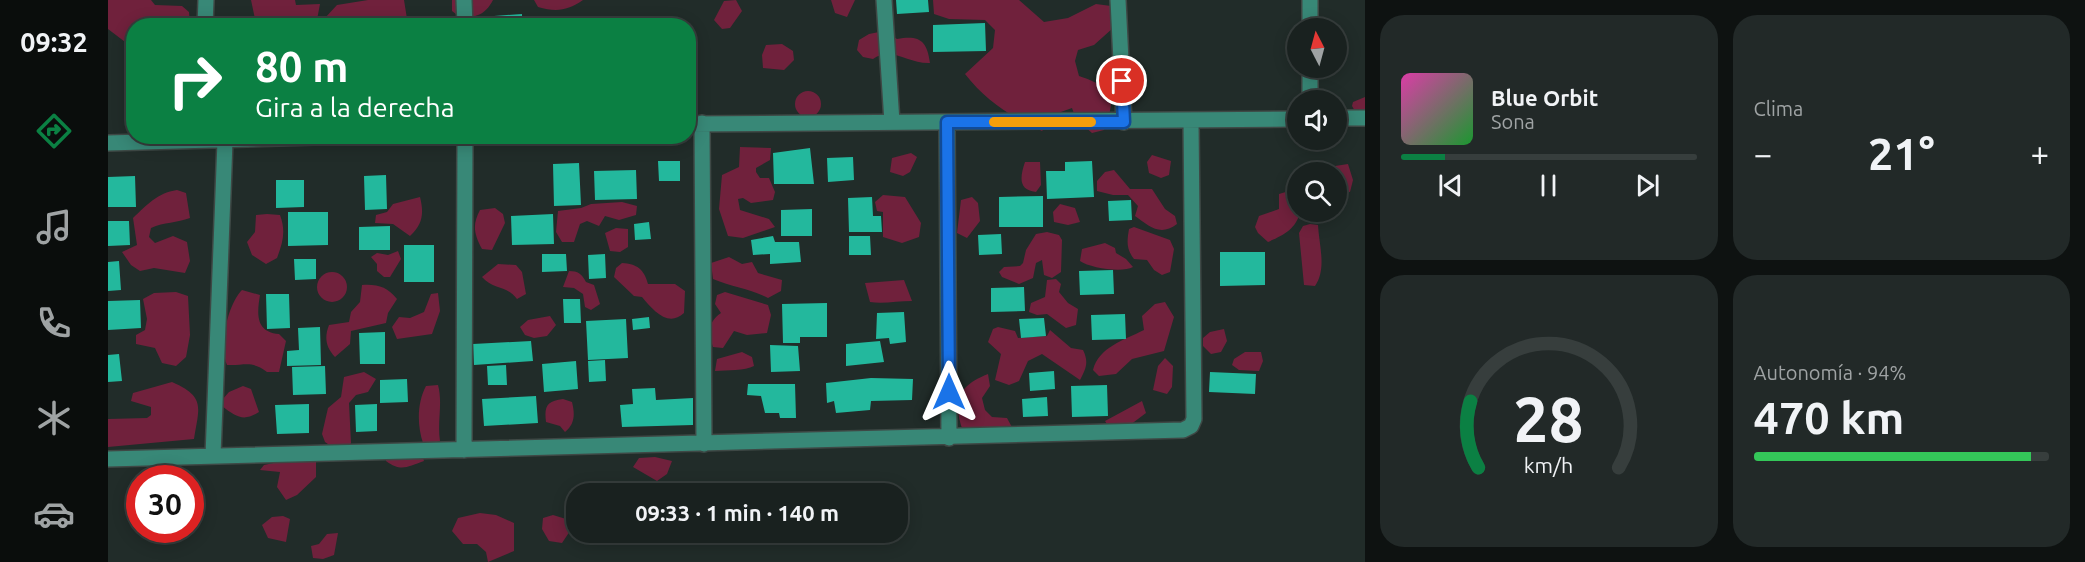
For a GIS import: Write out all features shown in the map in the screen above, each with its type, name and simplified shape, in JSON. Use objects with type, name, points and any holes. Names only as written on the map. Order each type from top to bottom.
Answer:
[{"type":"street","points":[[205,18],[206,0]]},
{"type":"street","points":[[464,0],[465,18]]},
{"type":"street","points":[[884,0],[892,122]]},
{"type":"street","points":[[1118,0],[1124,122]]},
{"type":"street","points":[[1310,0],[1310,18]]},
{"type":"street","points":[[1347,118],[1365,118]]},
{"type":"street","points":[[696,124],[1287,119]]},
{"type":"street","points":[[108,459],[1183,430],[1193,423],[1191,121]]},
{"type":"street","points":[[947,122],[949,438]]},
{"type":"street","points":[[108,143],[126,142]]},
{"type":"street","points":[[213,456],[225,144]]},
{"type":"street","points":[[464,450],[465,144]]},
{"type":"street","points":[[696,144],[704,444]]},
{"type":"shaded area","points":[[108,0],[151,0],[155,5],[182,6],[189,12],[189,18],[126,18],[126,43],[108,29]]},
{"type":"shaded area","points":[[251,0],[295,0],[296,5],[320,4],[317,18],[255,18]]},
{"type":"shaded area","points":[[368,0],[404,0],[407,18],[325,18],[337,5]]},
{"type":"shaded area","points":[[452,0],[493,0],[480,14],[461,18],[452,11]]},
{"type":"shaded area","points":[[534,0],[583,0],[566,8],[550,10],[538,7]]},
{"type":"shaded area","points":[[736,0],[742,11],[730,28],[722,29],[714,20],[724,1]]},
{"type":"shaded area","points":[[831,0],[855,0],[847,17],[835,13]]},
{"type":"shaded area","points":[[933,0],[1019,0],[1044,22],[1068,18],[1096,4],[1111,6],[1113,28],[1094,45],[1078,50],[1075,61],[1079,76],[1100,85],[1110,94],[1110,108],[1104,130],[1092,133],[1076,119],[1072,108],[1058,113],[1042,131],[1000,107],[965,74],[993,48],[995,30],[985,20],[949,19],[934,14]]},
{"type":"shaded area","points":[[884,31],[897,39],[911,38],[921,41],[927,49],[930,63],[887,54],[873,59],[863,57],[857,50],[859,40],[869,34]]},
{"type":"shaded area","points":[[782,44],[793,51],[794,60],[784,70],[763,68],[762,55],[766,45]]},
{"type":"shaded area","points":[[808,91],[817,95],[821,104],[817,113],[808,117],[799,113],[795,104],[799,95]]},
{"type":"shaded area","points":[[1365,97],[1365,113],[1356,113],[1352,106],[1353,102]]},
{"type":"shaded area","points":[[740,147],[771,148],[770,160],[756,168],[756,172],[760,178],[769,178],[775,192],[773,200],[751,203],[743,198],[738,199],[740,210],[769,219],[775,227],[743,238],[728,236],[719,209],[722,175],[739,167]]},
{"type":"shaded area","points":[[911,153],[917,157],[910,172],[903,176],[890,172],[892,158]]},
{"type":"shaded area","points":[[1152,155],[1171,161],[1169,175],[1161,178],[1149,173],[1147,162]]},
{"type":"shaded area","points":[[1025,162],[1040,162],[1041,185],[1036,192],[1023,186],[1022,173]]},
{"type":"shaded area","points":[[1347,164],[1353,180],[1350,192],[1347,192]]},
{"type":"shaded area","points":[[1114,170],[1130,189],[1152,189],[1165,209],[1175,216],[1177,224],[1165,230],[1155,229],[1135,216],[1138,206],[1128,195],[1113,195],[1097,191],[1097,181],[1105,172]]},
{"type":"shaded area","points":[[177,190],[186,193],[190,218],[151,228],[149,237],[155,243],[173,236],[187,242],[190,261],[185,273],[154,268],[140,271],[131,265],[122,252],[137,245],[133,218],[158,197]]},
{"type":"shaded area","points":[[1287,192],[1287,222],[1296,222],[1288,231],[1268,242],[1255,227],[1259,216],[1279,209],[1279,194]]},
{"type":"shaded area","points":[[883,195],[905,197],[921,223],[919,237],[902,243],[883,237],[883,212],[877,211],[875,202]]},
{"type":"shaded area","points":[[420,197],[421,218],[418,227],[410,236],[393,224],[375,223],[376,215],[387,212],[393,204]]},
{"type":"shaded area","points":[[972,197],[978,203],[980,221],[967,238],[957,233],[961,200]]},
{"type":"shaded area","points":[[622,202],[637,206],[636,215],[619,220],[605,216],[599,226],[587,221],[580,224],[574,242],[562,242],[556,232],[558,211],[581,208],[591,204]]},
{"type":"shaded area","points":[[1060,204],[1075,208],[1080,222],[1068,225],[1054,222],[1053,212]]},
{"type":"shaded area","points":[[495,208],[503,214],[505,223],[492,250],[482,249],[477,239],[476,220],[480,210]]},
{"type":"shaded area","points":[[256,215],[280,215],[283,231],[277,258],[266,264],[252,255],[247,242],[255,232]]},
{"type":"shaded area","points":[[1318,225],[1321,257],[1321,272],[1315,286],[1304,285],[1299,233],[1303,226]]},
{"type":"shaded area","points":[[1134,227],[1170,240],[1174,249],[1170,272],[1162,275],[1154,270],[1147,260],[1134,259],[1128,248],[1128,241],[1129,229]]},
{"type":"shaded area","points":[[616,228],[628,229],[628,247],[620,252],[610,251],[605,233]]},
{"type":"shaded area","points":[[1047,232],[1059,235],[1062,240],[1061,272],[1052,278],[1044,275],[1042,260],[1036,263],[1033,278],[1019,284],[1002,277],[999,272],[1004,267],[1020,266],[1023,263],[1026,250],[1036,234]]},
{"type":"shaded area","points":[[1105,243],[1115,248],[1116,253],[1133,267],[1121,270],[1106,269],[1080,261],[1082,249]]},
{"type":"shaded area","points":[[398,251],[401,259],[390,277],[384,277],[377,271],[377,264],[371,257],[377,253],[388,255]]},
{"type":"shaded area","points":[[729,257],[742,264],[752,262],[758,273],[782,280],[781,291],[768,298],[713,279],[711,263]]},
{"type":"shaded area","points":[[622,263],[639,268],[648,284],[675,284],[685,291],[684,313],[672,319],[661,316],[642,297],[634,296],[614,277],[616,268]]},
{"type":"shaded area","points":[[498,264],[516,265],[522,272],[526,294],[517,299],[509,291],[491,284],[482,277]]},
{"type":"shaded area","points":[[569,271],[579,274],[586,282],[594,285],[600,304],[591,310],[585,307],[583,294],[574,288],[563,287]]},
{"type":"shaded area","points":[[332,272],[343,276],[347,287],[343,298],[332,302],[321,298],[317,287],[321,276]]},
{"type":"shaded area","points":[[1056,279],[1061,284],[1059,292],[1068,303],[1078,309],[1076,325],[1066,328],[1047,314],[1037,315],[1029,312],[1031,303],[1045,297],[1047,280]]},
{"type":"shaded area","points":[[904,280],[912,301],[870,302],[865,283]]},
{"type":"shaded area","points":[[362,285],[382,287],[397,299],[388,313],[386,323],[351,331],[350,344],[335,357],[327,342],[329,325],[349,322],[351,312],[360,302]]},
{"type":"shaded area","points":[[242,290],[260,295],[258,315],[262,326],[265,330],[279,334],[286,341],[279,372],[267,372],[252,365],[227,365],[224,357],[226,326],[232,305]]},
{"type":"shaded area","points":[[176,292],[188,296],[190,335],[186,357],[176,366],[162,363],[155,348],[136,344],[136,335],[145,330],[147,319],[143,299],[154,293]]},
{"type":"shaded area","points":[[725,292],[768,305],[771,315],[767,333],[747,335],[734,331],[723,348],[713,347],[710,328],[721,313],[715,304],[717,295]]},
{"type":"shaded area","points":[[438,293],[440,311],[432,334],[397,339],[392,327],[399,317],[410,318],[424,312],[431,294]]},
{"type":"shaded area","points":[[1165,302],[1174,317],[1164,351],[1132,359],[1116,374],[1099,376],[1093,370],[1101,355],[1113,345],[1144,330],[1142,316],[1155,304]]},
{"type":"shaded area","points":[[550,316],[556,325],[547,336],[534,338],[525,335],[520,327],[528,320]]},
{"type":"shaded area","points":[[998,327],[1015,331],[1018,338],[1047,336],[1050,330],[1071,348],[1083,350],[1086,365],[1080,380],[1042,354],[1028,361],[1019,381],[1009,385],[995,380],[1001,354],[988,342],[993,329]]},
{"type":"shaded area","points":[[1224,329],[1227,341],[1221,352],[1211,354],[1203,346],[1203,338],[1210,332]]},
{"type":"shaded area","points":[[742,352],[752,357],[754,366],[741,370],[715,371],[717,359]]},
{"type":"shaded area","points":[[1245,352],[1261,352],[1263,361],[1259,371],[1239,370],[1232,365],[1234,359]]},
{"type":"shaded area","points":[[1165,358],[1173,366],[1172,387],[1167,394],[1153,390],[1158,366]]},
{"type":"shaded area","points":[[364,372],[376,379],[368,392],[356,395],[349,403],[351,443],[347,450],[338,451],[325,442],[322,434],[328,408],[341,397],[344,377]]},
{"type":"shaded area","points":[[988,374],[990,386],[982,398],[985,410],[992,417],[1007,418],[1014,431],[963,431],[958,411],[960,396],[970,384]]},
{"type":"shaded area","points":[[172,382],[183,387],[198,404],[194,439],[108,447],[108,419],[147,418],[151,415],[151,407],[131,401],[133,393]]},
{"type":"shaded area","points":[[438,385],[440,441],[427,445],[423,443],[421,436],[420,407],[426,386]]},
{"type":"shaded area","points":[[243,386],[251,389],[259,412],[249,417],[240,417],[222,406],[222,400],[229,392]]},
{"type":"shaded area","points":[[563,399],[572,402],[574,411],[572,422],[565,432],[560,426],[546,422],[548,405],[553,401]]},
{"type":"shaded area","points":[[1142,401],[1146,413],[1122,431],[1110,429],[1105,421]]},
{"type":"shaded area","points":[[412,442],[418,443],[424,461],[408,467],[400,467],[386,461],[386,448]]},
{"type":"shaded area","points":[[307,456],[316,458],[316,477],[297,495],[286,500],[277,487],[280,472],[260,470],[264,465]]},
{"type":"shaded area","points":[[655,457],[672,461],[667,474],[657,481],[633,467],[639,458]]},
{"type":"shaded area","points":[[480,513],[496,515],[514,523],[514,551],[488,562],[486,552],[477,544],[463,544],[452,531],[458,518]]},
{"type":"shaded area","points":[[553,515],[566,519],[566,537],[562,543],[549,541],[542,529],[543,518]]},
{"type":"shaded area","points":[[283,516],[290,519],[286,542],[268,538],[262,525],[272,517]]},
{"type":"shaded area","points":[[338,533],[334,555],[323,559],[313,558],[311,546],[319,544],[327,534]]},
{"type":"building","points":[[896,0],[928,0],[929,12],[897,14]]},
{"type":"building","points":[[522,14],[522,18],[494,18],[494,16]]},
{"type":"building","points":[[985,23],[986,51],[933,52],[933,25]]},
{"type":"building","points":[[810,148],[814,184],[774,184],[773,153]]},
{"type":"building","points":[[853,157],[854,180],[828,182],[827,158]]},
{"type":"building","points":[[658,161],[680,161],[680,181],[659,181]]},
{"type":"building","points":[[1092,161],[1094,197],[1047,199],[1046,171],[1065,171],[1065,162]]},
{"type":"building","points":[[579,163],[581,205],[554,206],[553,164]]},
{"type":"building","points":[[636,170],[637,199],[595,200],[594,171]]},
{"type":"building","points":[[386,175],[387,209],[365,210],[364,176]]},
{"type":"building","points":[[135,176],[136,207],[108,207],[108,177]]},
{"type":"building","points":[[276,180],[304,180],[304,207],[276,208]]},
{"type":"building","points":[[1043,196],[1043,227],[999,227],[999,197]]},
{"type":"building","points":[[872,197],[873,216],[881,216],[882,232],[849,232],[848,198]]},
{"type":"building","points":[[1131,200],[1132,220],[1109,221],[1108,201]]},
{"type":"building","points":[[812,209],[812,236],[781,236],[781,210]]},
{"type":"building","points":[[288,212],[328,212],[328,245],[288,246]]},
{"type":"building","points":[[553,214],[554,244],[512,245],[511,216]]},
{"type":"building","points":[[108,221],[129,221],[130,245],[108,246]]},
{"type":"building","points":[[649,222],[651,239],[635,240],[634,224]]},
{"type":"building","points":[[390,226],[390,250],[359,250],[359,227]]},
{"type":"building","points":[[1001,234],[1002,254],[979,255],[978,235]]},
{"type":"building","points":[[773,236],[775,242],[799,242],[801,262],[770,264],[770,254],[753,255],[751,240]]},
{"type":"building","points":[[849,236],[870,236],[871,255],[849,255]]},
{"type":"building","points":[[404,245],[434,245],[434,282],[404,282]]},
{"type":"building","points":[[1220,252],[1265,252],[1265,285],[1220,286]]},
{"type":"building","points":[[542,254],[566,254],[567,271],[542,272]]},
{"type":"building","points":[[605,254],[606,278],[589,279],[588,255]]},
{"type":"building","points":[[294,259],[316,259],[316,279],[295,280]]},
{"type":"building","points":[[119,261],[121,290],[108,291],[108,262]]},
{"type":"building","points":[[1113,270],[1114,294],[1080,295],[1079,271]]},
{"type":"building","points":[[1024,287],[1025,311],[991,312],[991,288]]},
{"type":"building","points":[[266,294],[289,294],[290,328],[267,329]]},
{"type":"building","points":[[563,299],[580,299],[581,323],[564,323]]},
{"type":"building","points":[[140,300],[141,328],[108,330],[108,301]]},
{"type":"building","points":[[827,303],[827,337],[800,337],[800,343],[783,343],[782,304]]},
{"type":"building","points":[[904,312],[906,342],[890,344],[889,338],[876,339],[877,313]]},
{"type":"building","points":[[1125,314],[1126,339],[1092,340],[1091,315]]},
{"type":"building","points":[[649,317],[650,328],[633,330],[632,319]]},
{"type":"building","points":[[1044,318],[1046,336],[1021,338],[1019,319]]},
{"type":"building","points":[[626,319],[628,358],[588,360],[586,321]]},
{"type":"building","points":[[320,327],[321,365],[287,366],[287,351],[299,350],[298,328]]},
{"type":"building","points":[[385,332],[385,364],[360,364],[359,333]]},
{"type":"building","points":[[531,341],[533,361],[474,365],[473,344]]},
{"type":"building","points":[[880,341],[884,362],[846,366],[846,344]]},
{"type":"building","points":[[770,345],[798,346],[800,371],[771,372]]},
{"type":"building","points":[[119,354],[122,381],[108,382],[108,355]]},
{"type":"building","points":[[605,360],[606,381],[589,382],[588,361]]},
{"type":"building","points":[[576,361],[578,389],[544,392],[542,364]]},
{"type":"building","points":[[506,365],[507,385],[488,385],[487,366]]},
{"type":"building","points":[[325,366],[326,394],[293,395],[292,367]]},
{"type":"building","points":[[1054,371],[1055,389],[1030,391],[1029,373]]},
{"type":"building","points":[[1210,372],[1256,374],[1255,394],[1209,392]]},
{"type":"building","points":[[871,378],[913,379],[912,400],[871,401],[870,410],[836,413],[834,401],[827,403],[826,383]]},
{"type":"building","points":[[407,379],[408,402],[380,403],[380,380]]},
{"type":"building","points":[[748,384],[795,384],[796,418],[780,418],[779,413],[765,413],[761,396],[747,395]]},
{"type":"building","points":[[1107,385],[1108,416],[1072,417],[1071,386]]},
{"type":"building","points":[[655,388],[656,400],[693,398],[693,425],[622,427],[620,405],[633,404],[632,389]]},
{"type":"building","points":[[536,396],[538,423],[484,426],[482,399]]},
{"type":"building","points":[[1047,397],[1048,416],[1023,417],[1022,399]]},
{"type":"building","points":[[309,404],[309,433],[277,434],[275,405]]},
{"type":"building","points":[[377,404],[377,431],[356,432],[355,405]]},
{"type":"slow traffic","points":[[994,122],[1091,122]]},
{"type":"route","points":[[949,392],[947,122],[1124,122],[1122,81]]}]
